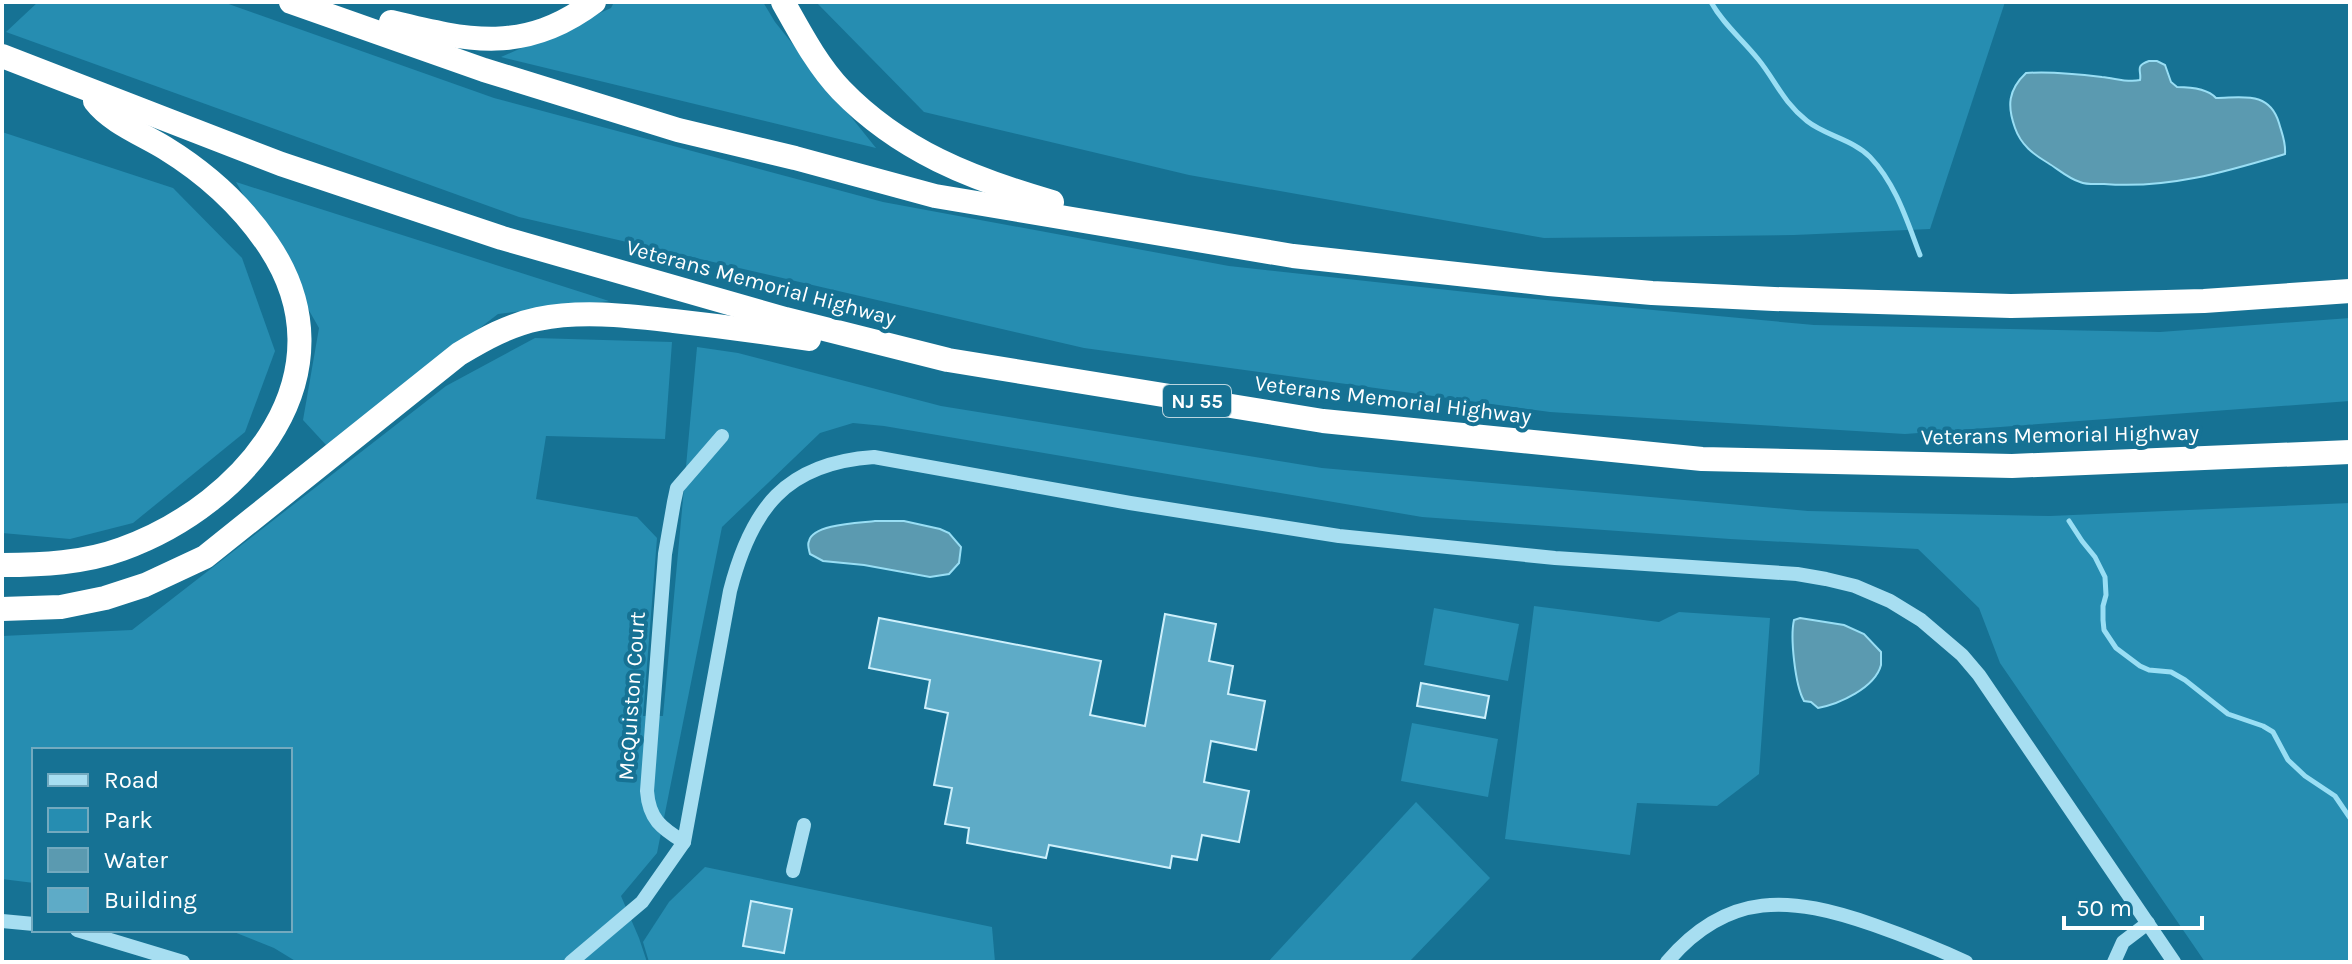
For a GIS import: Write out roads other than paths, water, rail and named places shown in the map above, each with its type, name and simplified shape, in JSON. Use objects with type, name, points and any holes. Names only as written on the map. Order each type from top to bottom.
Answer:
[{"type":"highway","points":[[299,5],[363,16],[436,34],[500,39],[543,32],[594,2]]},
{"type":"highway","points":[[783,2],[817,58],[840,88],[888,130],[929,157],[968,175],[1052,202],[1072,219]]},
{"type":"highway","points":[[299,5],[484,70],[678,130],[935,196],[1293,256],[1652,293],[2011,306],[2204,301],[2350,291]]},
{"type":"highway","name":"Veterans Memorial Highway","points":[[2,56],[281,164],[502,238],[843,334],[948,360],[1323,421],[1702,459],[2012,466],[2350,452]]},
{"type":"highway","points":[[2,565],[58,563],[102,555],[142,541],[199,508],[248,465],[274,431],[297,370],[300,348],[296,305],[279,265],[256,228],[226,196],[193,168],[102,110],[86,90]]},
{"type":"highway","points":[[2,609],[61,607],[105,598],[145,585],[205,557],[459,354],[517,324],[560,316],[604,314],[819,340],[843,334]]},
{"type":"street","name":"McQuiston Court","points":[[684,842],[666,832],[656,821],[649,808],[647,791],[665,554],[677,488],[722,436]]},
{"type":"street","points":[[571,962],[642,902],[684,842],[730,591],[749,534],[765,509],[788,484],[824,466],[848,459],[874,457],[1145,506],[1339,536],[1555,558],[1797,574],[1855,586],[1890,601],[1921,620],[1962,655],[1979,675],[2174,962]]},
{"type":"street","points":[[793,871],[804,825]]},
{"type":"street","points":[[1667,962],[1685,941],[1711,922],[1753,906],[1789,903],[1838,913],[1966,962]]},
{"type":"street","points":[[2,921],[32,924]]},
{"type":"street","points":[[2114,962],[2123,942],[2148,923]]},
{"type":"street","points":[[84,932],[183,962]]},
{"type":"water","points":[[2149,61],[2165,65],[2171,82],[2177,87],[2203,90],[2216,98],[2253,98],[2268,105],[2279,123],[2285,154],[2219,173],[2174,181],[2089,184],[2064,174],[2024,144],[2012,120],[2010,105],[2012,92],[2026,73],[2064,73],[2135,81],[2140,80],[2140,67]]},
{"type":"water","points":[[904,521],[949,533],[961,547],[959,563],[949,574],[930,577],[823,561],[810,554],[809,541],[819,531],[838,525]]},
{"type":"water","points":[[1800,618],[1844,625],[1864,634],[1881,652],[1881,665],[1872,681],[1846,699],[1826,706],[1818,708],[1804,701],[1793,649],[1794,620]]},
{"type":"waterway","points":[[1711,2],[1798,113],[1814,126],[1870,157],[1900,203],[1920,255]]},
{"type":"waterway","points":[[2069,521],[2095,557],[2105,577],[2104,630],[2116,648],[2140,666],[2171,672],[2185,680],[2228,714],[2273,732],[2288,760],[2335,796],[2350,818]]}]
